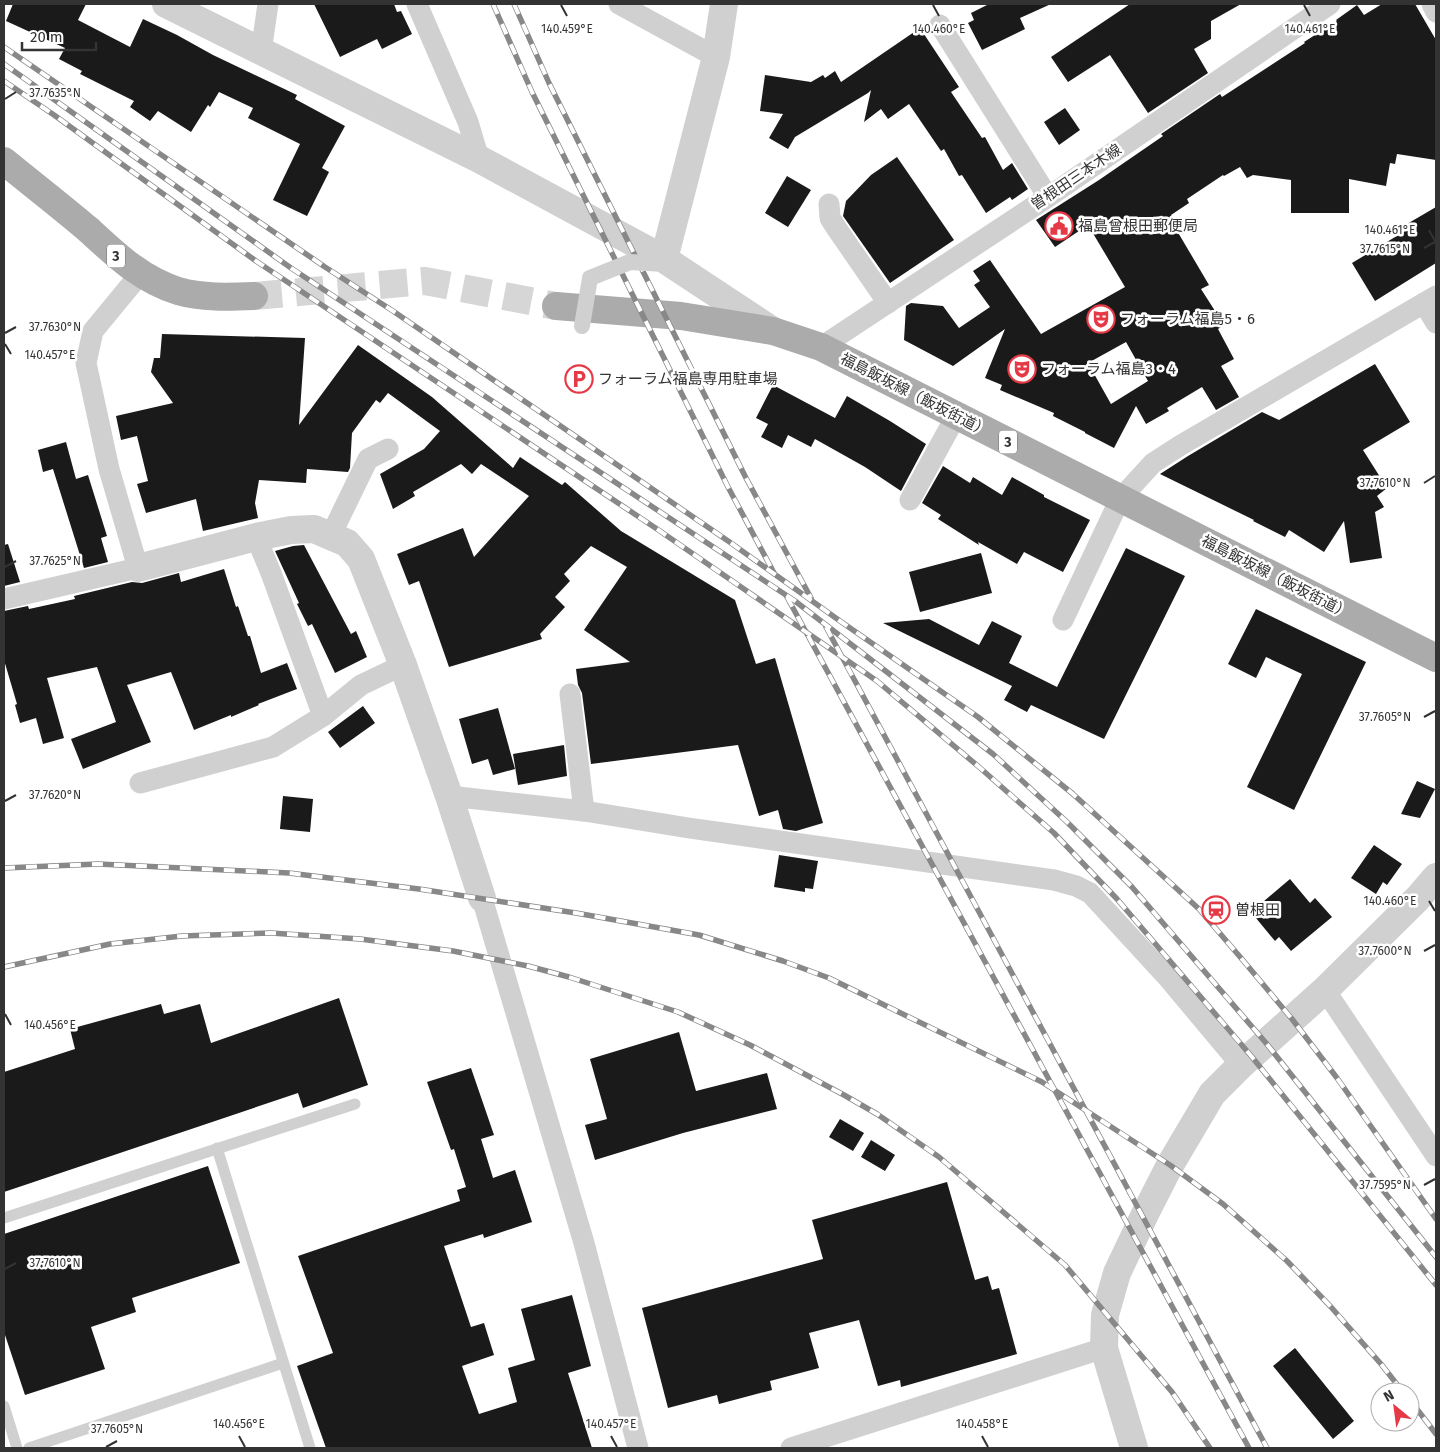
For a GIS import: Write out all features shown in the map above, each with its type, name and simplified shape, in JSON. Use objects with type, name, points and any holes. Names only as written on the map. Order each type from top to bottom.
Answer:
[{"type":"main road","name":"3","points":[[4,161],[90,231],[118,258],[140,274],[177,291],[208,297],[254,296]]},
{"type":"main road","name":"福島飯坂線（飯坂街道）","points":[[556,306],[681,316],[773,331],[821,347],[1436,658]]},
{"type":"street","points":[[166,4],[479,160],[673,262],[773,331]]},
{"type":"street","points":[[261,52],[268,4]]},
{"type":"street","points":[[417,4],[468,122],[479,160]]},
{"type":"street","points":[[619,4],[716,57]]},
{"type":"street","points":[[673,262],[716,57],[724,4]]},
{"type":"street","name":"曽根田三本木線","points":[[821,347],[1048,197],[1330,4]]},
{"type":"street","points":[[1432,4],[1436,12]]},
{"type":"street","points":[[940,25],[1048,197]]},
{"type":"street","points":[[829,204],[830,218],[888,303]]},
{"type":"street","points":[[582,326],[590,278],[630,262],[673,262]]},
{"type":"street","points":[[138,568],[109,469],[86,364],[93,331],[140,274]]},
{"type":"street","points":[[1063,620],[1120,499],[1154,463],[1181,444],[1430,299],[1436,323]]},
{"type":"street","points":[[910,500],[956,416]]},
{"type":"street","points":[[331,535],[368,458],[388,449]]},
{"type":"street","points":[[4,599],[291,530],[314,529],[331,535],[347,543],[362,559],[403,665],[482,898],[584,1243],[638,1448]]},
{"type":"street","points":[[256,537],[323,716]]},
{"type":"street","points":[[140,783],[273,747],[323,716],[361,686],[403,665]]},
{"type":"street","points":[[570,694],[584,811]]},
{"type":"street","points":[[449,796],[584,811],[689,828],[1054,880],[1076,886],[1090,892],[1242,1065]]},
{"type":"street","points":[[1134,1448],[1104,1348],[1105,1315],[1117,1273],[1171,1164],[1212,1094],[1325,990],[1427,906],[1436,877]]},
{"type":"street","points":[[1325,990],[1436,1156]]},
{"type":"street","points":[[791,1448],[1104,1348]]},
{"type":"lane","points":[[4,1218],[355,1104]]},
{"type":"lane","points":[[217,1148],[310,1448]]},
{"type":"lane","points":[[29,1448],[284,1363]]},
{"type":"lane","points":[[4,1406],[17,1448]]},
{"type":"building","points":[[13,4],[86,4],[78,20],[130,47],[143,19],[297,95],[295,99],[345,126],[322,168],[329,172],[307,216],[273,200],[300,144],[248,118],[253,108],[219,92],[210,107],[208,105],[191,132],[158,111],[150,121],[130,107],[134,101],[80,74],[82,71],[59,59],[65,48],[6,21]]},
{"type":"building","points":[[314,4],[394,4],[397,12],[401,11],[412,34],[382,49],[377,39],[340,57]]},
{"type":"building","points":[[989,4],[1051,4],[1020,18],[1025,29],[982,50],[968,23],[974,20],[971,13]]},
{"type":"building","points":[[1130,4],[1241,4],[1211,21],[1211,39],[1194,49],[1208,73],[1148,113],[1110,55],[1068,82],[1051,57]]},
{"type":"building","points":[[1382,4],[1415,4],[1436,40],[1436,160],[1397,154],[1395,164],[1390,163],[1386,186],[1349,179],[1349,213],[1291,213],[1291,180],[1253,175],[1247,178],[1240,167],[1223,175],[1187,199],[1189,203],[1171,215],[1175,222],[1173,224],[1209,285],[1201,289],[1224,325],[1218,329],[1234,359],[1221,366],[1239,397],[1216,410],[1202,387],[1167,408],[1169,411],[1146,424],[1136,406],[1114,448],[1053,416],[1054,413],[1000,390],[1002,385],[985,378],[1005,329],[953,366],[904,340],[906,306],[911,303],[943,306],[959,328],[990,307],[974,285],[980,281],[973,271],[990,260],[1041,334],[1125,287],[1088,225],[1055,247],[1036,220],[1099,180],[1163,136],[1161,134],[1220,94],[1222,97],[1305,43],[1357,5],[1364,15]],"holes":[[[1126,342],[1148,381],[1111,404],[1088,363]]]},
{"type":"building","points":[[920,28],[959,87],[951,92],[982,138],[985,137],[1003,170],[1012,163],[1028,189],[1012,200],[1010,197],[986,213],[962,175],[959,176],[944,149],[941,151],[909,104],[888,119],[881,109],[864,122],[871,90],[795,137],[788,149],[769,138],[783,114],[760,111],[765,75],[811,82],[823,75],[825,78],[835,71],[841,82]]},
{"type":"building","points":[[1065,108],[1080,130],[1059,145],[1044,122]]},
{"type":"building","points":[[897,157],[954,240],[890,283],[843,216],[846,201],[871,175]]},
{"type":"building","points":[[787,176],[811,190],[788,227],[765,213]]},
{"type":"building","points":[[1436,207],[1436,263],[1375,301],[1352,263],[1410,228],[1407,224]]},
{"type":"building","points":[[162,334],[305,338],[299,425],[358,345],[432,397],[513,468],[520,457],[562,485],[565,482],[621,531],[735,600],[756,664],[775,658],[823,823],[796,831],[783,829],[778,810],[759,816],[738,745],[591,764],[582,693],[578,685],[576,669],[630,662],[584,630],[627,567],[591,546],[564,574],[570,581],[555,597],[565,607],[540,634],[542,639],[449,667],[419,581],[409,585],[397,554],[463,528],[474,557],[529,496],[481,464],[472,474],[461,464],[413,492],[415,496],[393,509],[380,474],[424,449],[440,431],[388,393],[380,403],[376,400],[352,433],[350,468],[348,472],[307,469],[306,483],[259,480],[255,503],[258,518],[203,531],[196,499],[146,513],[137,484],[148,481],[137,436],[121,440],[116,416],[173,403],[151,372],[154,358],[160,358]]},
{"type":"building","points":[[1375,364],[1410,422],[1363,450],[1387,488],[1377,496],[1384,507],[1375,512],[1382,558],[1350,563],[1344,521],[1324,552],[1289,530],[1285,537],[1160,474],[1262,412],[1279,420]]},
{"type":"building","points":[[773,385],[835,418],[847,396],[926,444],[901,491],[865,467],[815,439],[811,447],[788,435],[782,448],[761,437],[768,424],[756,418]]},
{"type":"building","points":[[66,442],[76,479],[88,475],[107,536],[101,538],[108,562],[84,568],[53,469],[43,472],[38,450]]},
{"type":"building","points":[[943,466],[970,483],[973,477],[1002,495],[1012,477],[1044,495],[1044,497],[1090,520],[1063,572],[1024,552],[1017,564],[978,542],[979,545],[938,519],[941,515],[922,503]]},
{"type":"building","points":[[8,544],[20,582],[4,586],[4,545]]},
{"type":"building","points":[[304,545],[351,634],[356,631],[367,657],[335,673],[312,624],[308,626],[297,604],[299,603],[275,551]]},
{"type":"building","points":[[1126,548],[1185,576],[1104,739],[1031,705],[1027,712],[1004,700],[1012,686],[883,623],[929,619],[979,645],[992,621],[1022,636],[1009,663],[1057,687]]},
{"type":"building","points":[[981,553],[992,593],[920,612],[909,572]]},
{"type":"building","points":[[224,569],[236,607],[238,606],[248,636],[250,636],[261,673],[287,663],[297,689],[231,717],[231,715],[194,730],[171,672],[127,685],[151,742],[83,769],[71,739],[116,722],[97,667],[47,678],[64,738],[43,744],[36,718],[20,723],[15,705],[17,704],[4,660],[4,611],[28,606],[29,609],[75,599],[74,596],[132,582],[142,583],[179,573],[181,582]]},
{"type":"building","points":[[1256,609],[1366,662],[1294,810],[1247,787],[1302,674],[1266,657],[1256,678],[1228,664]]},
{"type":"building","points":[[363,706],[375,723],[340,748],[328,732]]},
{"type":"building","points":[[498,708],[515,769],[493,775],[488,759],[472,764],[459,719]]},
{"type":"building","points":[[564,745],[567,776],[518,785],[513,754]]},
{"type":"building","points":[[1417,781],[1435,789],[1420,818],[1401,814]]},
{"type":"building","points":[[283,796],[313,799],[310,832],[280,829]]},
{"type":"building","points":[[1374,845],[1402,864],[1387,885],[1383,882],[1376,894],[1351,878]]},
{"type":"building","points":[[779,855],[818,861],[813,889],[805,888],[805,892],[774,887]]},
{"type":"building","points":[[1290,879],[1310,903],[1315,898],[1332,917],[1291,951],[1279,937],[1275,941],[1251,912]]},
{"type":"building","points":[[339,998],[368,1085],[303,1108],[298,1093],[4,1192],[4,1072],[75,1049],[70,1029],[161,1004],[164,1014],[200,1004],[211,1043]]},
{"type":"building","points":[[679,1032],[696,1091],[767,1073],[777,1109],[683,1133],[595,1160],[585,1125],[607,1119],[590,1059]]},
{"type":"building","points":[[471,1068],[494,1135],[481,1139],[493,1178],[515,1170],[532,1222],[484,1238],[483,1234],[444,1246],[471,1327],[484,1323],[494,1355],[462,1366],[479,1414],[517,1402],[508,1368],[535,1360],[521,1309],[572,1295],[591,1366],[568,1373],[592,1448],[326,1448],[297,1366],[333,1353],[298,1256],[460,1201],[457,1190],[466,1187],[454,1149],[451,1150],[427,1082]]},
{"type":"building","points":[[840,1119],[864,1133],[853,1151],[829,1137]]},
{"type":"building","points":[[871,1140],[895,1155],[885,1171],[861,1157]]},
{"type":"building","points":[[208,1166],[240,1263],[132,1298],[136,1312],[91,1327],[105,1369],[25,1395],[4,1332],[4,1234]]},
{"type":"building","points":[[947,1182],[975,1280],[988,1276],[992,1290],[999,1288],[1017,1354],[901,1387],[900,1380],[878,1386],[859,1320],[809,1333],[819,1368],[770,1381],[772,1390],[719,1404],[717,1395],[668,1408],[642,1308],[823,1259],[812,1220]]},
{"type":"building","points":[[1295,1348],[1354,1421],[1333,1439],[1273,1366]]},
{"type":"tunnel","points":[[254,296],[425,281],[556,306]]},
{"type":"railway","points":[[493,4],[532,92],[728,487],[774,573]]},
{"type":"railway","points":[[514,4],[549,83],[746,478],[811,598]]},
{"type":"railway","points":[[4,47],[731,543],[978,717],[1073,794],[1199,909],[1241,958],[1292,1019],[1337,1078],[1436,1219]]},
{"type":"railway","points":[[4,64],[291,268],[795,601],[993,754],[1067,822],[1132,887],[1266,1043],[1436,1257]]},
{"type":"railway","points":[[4,81],[256,261],[657,529],[877,681],[1054,833],[1117,899],[1252,1057],[1436,1285]]},
{"type":"railway","points":[[787,597],[1249,1448]]},
{"type":"railway","points":[[826,627],[1267,1448]]},
{"type":"railway","points":[[4,868],[98,864],[289,873],[419,889],[576,913],[699,935],[783,961],[829,978],[1042,1082],[1170,1165],[1223,1204],[1287,1261],[1331,1307],[1395,1382]]},
{"type":"railway","points":[[4,967],[110,944],[182,936],[271,933],[360,939],[453,951],[528,966],[569,977],[678,1012],[750,1045],[844,1095],[877,1114],[939,1157],[1065,1265],[1172,1392],[1210,1448]]},
{"type":"railway","points":[[1420,1413],[1436,1434]]},
{"type":"place","name":"福島曾根田郵便局","points":[[1059,226]]},
{"type":"place","name":"フォーラム福島5・6","points":[[1101,319]]},
{"type":"place","name":"フォーラム福島3・4","points":[[1022,369]]},
{"type":"place","name":"フォーラム福島専用駐車場","points":[[579,379]]},
{"type":"place","name":"曽根田","points":[[1216,910]]}]
